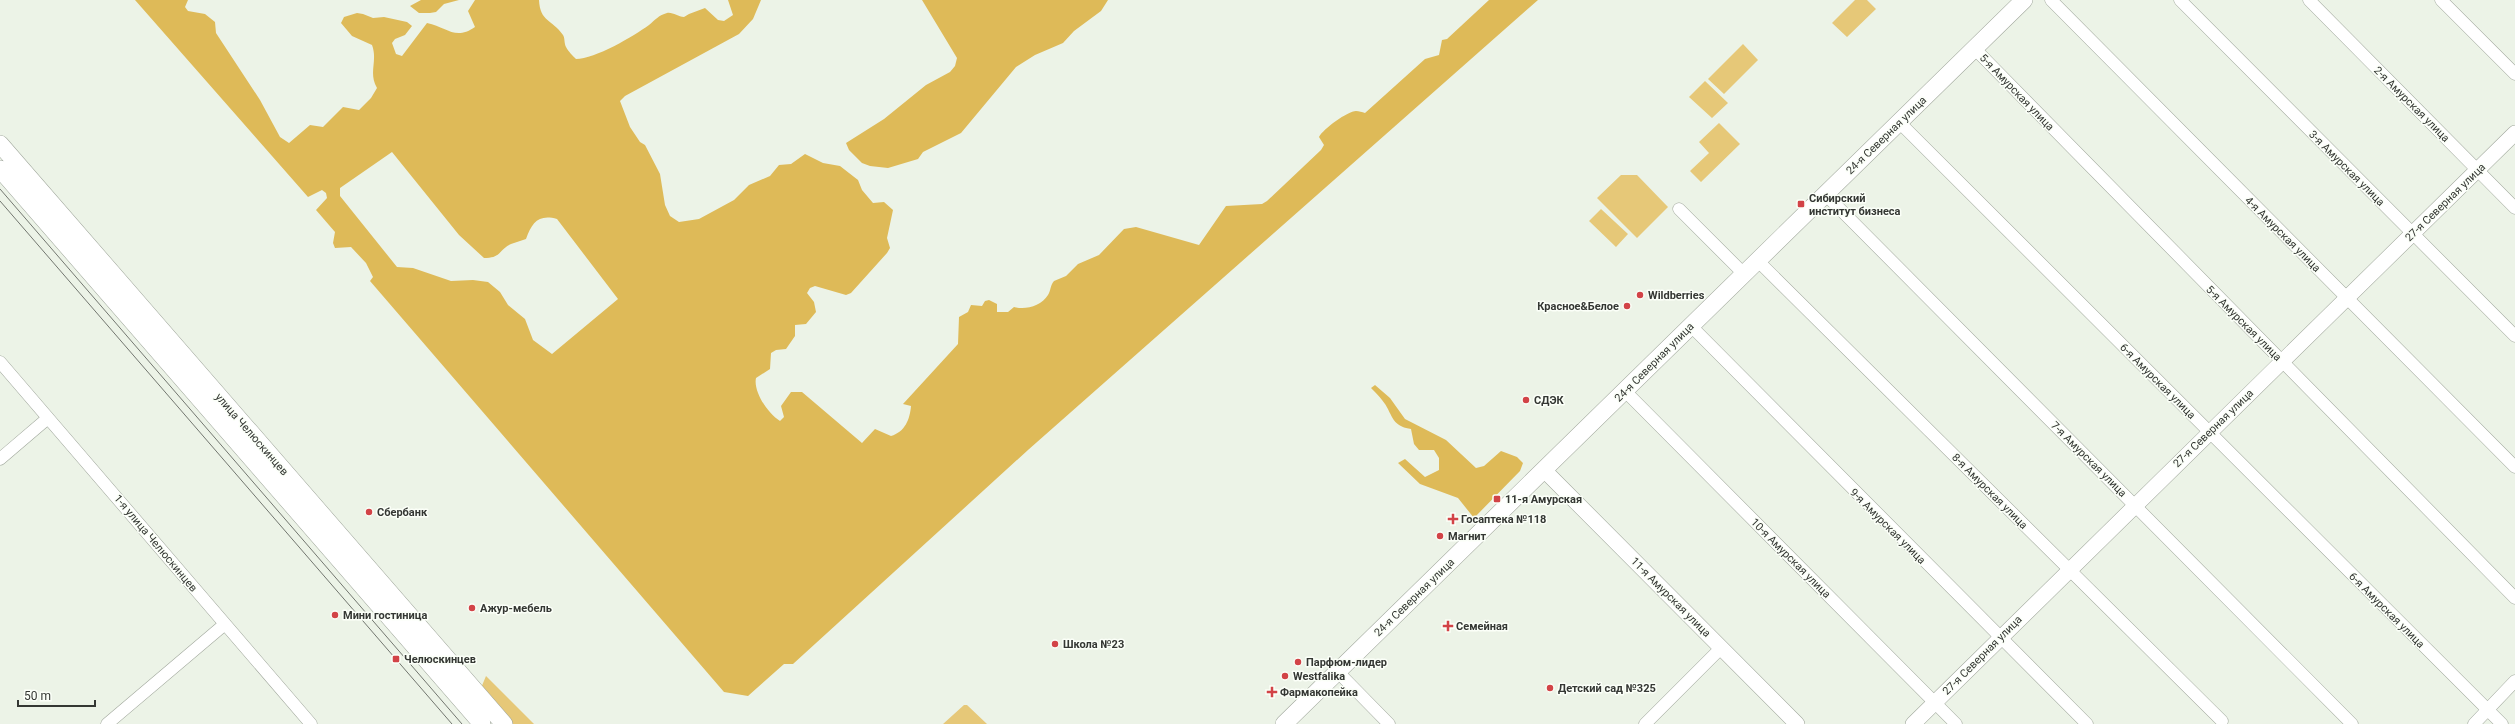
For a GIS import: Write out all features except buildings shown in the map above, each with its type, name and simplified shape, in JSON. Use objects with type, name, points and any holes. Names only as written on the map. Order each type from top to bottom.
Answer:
[{"type":"main road","name":"24-я Северная улица","points":[[1284,724],[2024,0]]},
{"type":"main road","name":"улица Челюскинцев","points":[[0,144],[9,172],[62,228],[466,692],[504,724]]},
{"type":"main road","name":"улица Челюскинцев","points":[[466,692],[482,724]]},
{"type":"street","name":"4-я Амурская улица","points":[[2051,0],[2515,467]]},
{"type":"street","name":"3-я Амурская улица","points":[[2180,0],[2515,336]]},
{"type":"street","name":"2-я Амурская улица","points":[[2310,0],[2515,208]]},
{"type":"street","points":[[2441,0],[2515,74]]},
{"type":"street","name":"5-я Амурская улица","points":[[1974,48],[2515,598]]},
{"type":"street","name":"6-я Амурская улица","points":[[1899,122],[2502,724]]},
{"type":"street","name":"27-я Северная улица","points":[[1913,724],[2134,505],[2515,133]]},
{"type":"street","name":"7-я Амурская улица","points":[[1825,194],[2352,724]]},
{"type":"street","points":[[1679,209],[1744,274]]},
{"type":"street","name":"8-я Амурская улица","points":[[1758,261],[2222,721]]},
{"type":"street","name":"9-я Амурская улица","points":[[1691,326],[2087,724]]},
{"type":"street","name":"1-я улица Челюскинцев","points":[[0,362],[311,724]]},
{"type":"street","name":"10-я Амурская улица","points":[[1625,391],[1956,724]]},
{"type":"street","points":[[0,459],[48,418]]},
{"type":"street","name":"11-я Амурская улица","points":[[1544,470],[1798,724]]},
{"type":"street","points":[[107,724],[225,624]]},
{"type":"street","points":[[1645,724],[1721,648]]},
{"type":"street","points":[[1338,672],[1389,724]]},
{"type":"street","points":[[2474,724],[2515,681]]},
{"type":"shaded area","points":[[135,0],[188,0],[185,7],[188,11],[205,14],[215,22],[216,33],[260,100],[280,137],[289,143],[310,125],[323,127],[343,107],[359,110],[371,98],[377,88],[373,77],[374,51],[372,45],[352,36],[341,23],[344,17],[357,13],[373,18],[384,17],[407,22],[412,26],[405,35],[395,39],[392,43],[396,54],[402,56],[427,23],[456,33],[462,33],[475,27],[468,11],[475,0],[539,0],[544,17],[563,35],[566,47],[576,59],[593,55],[624,41],[642,30],[657,18],[667,13],[684,17],[705,8],[718,20],[724,21],[733,15],[728,0],[761,0],[753,19],[739,34],[625,96],[620,101],[630,127],[640,142],[645,145],[660,174],[665,205],[670,216],[679,222],[699,219],[734,200],[749,185],[770,176],[779,165],[791,164],[805,154],[823,163],[840,166],[858,180],[862,190],[873,203],[884,202],[893,210],[887,238],[890,248],[887,253],[851,293],[846,295],[815,286],[810,288],[807,293],[814,302],[816,312],[806,324],[795,325],[795,336],[786,349],[776,350],[771,353],[770,369],[756,378],[757,389],[762,402],[775,418],[780,421],[784,417],[781,406],[791,392],[802,392],[862,443],[875,429],[891,436],[903,428],[908,420],[911,406],[903,404],[958,344],[959,317],[968,312],[971,305],[982,306],[985,301],[989,300],[997,304],[997,312],[1008,312],[1014,307],[1023,308],[1033,306],[1045,299],[1054,281],[1066,276],[1078,264],[1099,255],[1124,229],[1136,227],[1199,245],[1226,206],[1262,204],[1267,201],[1321,150],[1324,145],[1319,137],[1330,125],[1352,112],[1357,111],[1365,113],[1425,59],[1439,55],[1442,40],[1447,39],[1489,0],[1538,0],[1028,450],[793,664],[784,664],[748,696],[724,692],[370,281],[373,277],[366,263],[351,247],[335,248],[333,243],[335,232],[316,210],[327,198],[326,193],[322,190],[308,197]],"holes":[[[392,152],[459,235],[484,258],[490,258],[497,255],[507,246],[526,239],[533,224],[540,219],[557,219],[618,299],[552,354],[533,340],[525,319],[508,305],[500,292],[488,282],[473,280],[451,281],[413,268],[397,267],[340,196],[340,188]]]},
{"type":"shaded area","points":[[421,0],[459,0],[444,4],[436,12],[419,13],[410,6]]},
{"type":"shaded area","points":[[922,0],[1108,0],[1101,11],[1074,31],[1063,43],[1035,55],[1016,67],[961,133],[923,152],[918,159],[888,168],[870,166],[862,163],[849,150],[846,143],[884,119],[926,85],[950,72],[955,66],[957,58]]},
{"type":"shaded area","points":[[1855,0],[1867,0],[1876,9],[1847,37],[1832,23]]},
{"type":"shaded area","points":[[1743,44],[1758,60],[1724,94],[1708,79]]},
{"type":"shaded area","points":[[1705,81],[1728,103],[1712,118],[1689,97]]},
{"type":"shaded area","points":[[1719,123],[1740,144],[1701,182],[1690,171],[1709,153],[1699,142]]},
{"type":"shaded area","points":[[1621,175],[1637,175],[1668,207],[1637,238],[1597,198]]},
{"type":"shaded area","points":[[1601,209],[1628,234],[1616,247],[1589,221]]},
{"type":"shaded area","points":[[1375,385],[1390,398],[1405,419],[1446,440],[1476,468],[1484,466],[1501,451],[1517,457],[1523,463],[1520,471],[1474,518],[1458,498],[1420,484],[1398,463],[1405,459],[1425,477],[1439,470],[1439,458],[1434,450],[1419,450],[1414,444],[1411,429],[1395,422],[1386,405],[1371,388]]},
{"type":"shaded area","points":[[486,676],[534,724],[511,724],[481,688]]},
{"type":"shaded area","points":[[964,705],[967,705],[987,724],[943,724]]},
{"type":"tram line","points":[[0,189],[462,724]]},
{"type":"tram line","points":[[0,201],[452,724]]},
{"type":"place","name":"Сибирский институт бизнеса","points":[[1801,204]]},
{"type":"place","name":"Wildberries","points":[[1640,295]]},
{"type":"place","name":"Красное&Белое","points":[[1627,306]]},
{"type":"place","name":"СДЭК","points":[[1526,400]]},
{"type":"place","name":"11-я Амурская","points":[[1497,499]]},
{"type":"place","name":"Сбербанк","points":[[369,512]]},
{"type":"place","name":"Госаптека №118","points":[[1453,519]]},
{"type":"place","name":"Магнит","points":[[1440,536]]},
{"type":"place","name":"Ажур-мебель","points":[[472,608]]},
{"type":"place","name":"Мини гостиница","points":[[335,615]]},
{"type":"place","name":"Семейная","points":[[1448,626]]},
{"type":"place","name":"Школа №23","points":[[1055,644]]},
{"type":"place","name":"Челюскинцев","points":[[396,659]]},
{"type":"place","name":"Парфюм-лидер","points":[[1298,662]]},
{"type":"place","name":"Westfalika","points":[[1285,676]]},
{"type":"place","name":"Детский сад №325","points":[[1550,688]]},
{"type":"place","name":"Фармакопейка","points":[[1272,692]]}]
